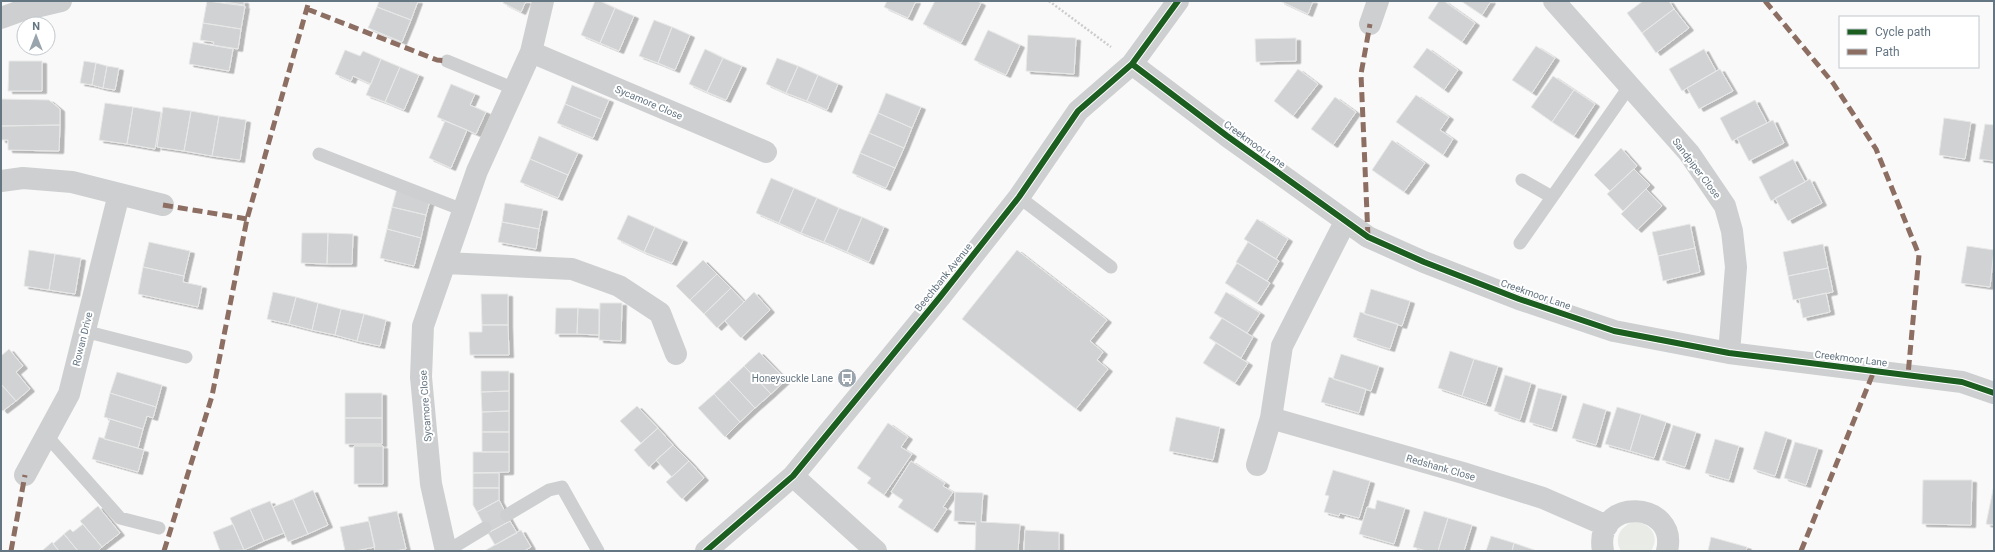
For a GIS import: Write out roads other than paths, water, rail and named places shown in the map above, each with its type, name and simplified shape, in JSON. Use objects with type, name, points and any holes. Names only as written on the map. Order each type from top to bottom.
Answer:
[{"type":"street","points":[[1,18],[23,10],[61,1]]},
{"type":"street","name":"Sycamore Close","points":[[447,551],[431,484],[421,377],[423,326],[477,171],[531,52],[543,1]]},
{"type":"street","name":"Beechbank Avenue","points":[[706,551],[793,476],[934,304],[1019,197],[1078,111],[1132,64],[1178,1]]},
{"type":"street","points":[[1370,24],[1378,1]]},
{"type":"street","name":"Sandpiper Close","points":[[1554,1],[1689,153],[1725,206],[1732,231],[1736,267],[1729,353]]},
{"type":"street","name":"Sycamore Close","points":[[531,52],[766,152]]},
{"type":"street","name":"Creekmoor Lane","points":[[1132,64],[1345,222],[1368,237],[1424,262],[1519,299],[1614,330],[1729,353],[1962,382],[1994,393]]},
{"type":"street","points":[[1,181],[23,178],[72,182],[163,205]]},
{"type":"street","name":"Rowan Drive","points":[[25,475],[68,394],[119,194]]},
{"type":"street","points":[[1257,465],[1271,418],[1282,346],[1345,222]]},
{"type":"street","points":[[445,263],[572,269],[619,286],[660,313],[676,354]]},
{"type":"street","name":"Redshank Close","points":[[1271,418],[1463,473],[1543,498],[1607,526]]},
{"type":"street","points":[[793,476],[876,551]]},
{"type":"street","points":[[1603,551],[1603,535],[1607,526],[1613,519],[1629,511],[1647,512],[1655,517],[1666,531],[1668,540],[1667,551]]},
{"type":"lane","points":[[447,62],[515,89]]},
{"type":"lane","points":[[1520,243],[1629,87]]},
{"type":"lane","points":[[319,154],[464,210]]},
{"type":"lane","points":[[1522,180],[1552,197]]},
{"type":"lane","points":[[1019,197],[1111,267]]},
{"type":"lane","points":[[84,332],[186,357]]},
{"type":"lane","points":[[46,435],[120,518],[159,528]]},
{"type":"lane","points":[[507,515],[549,490],[562,487],[598,551]]},
{"type":"lane","points":[[447,551],[485,528]]},
{"type":"place","name":"Honeysuckle Lane","points":[[847,378]]}]
